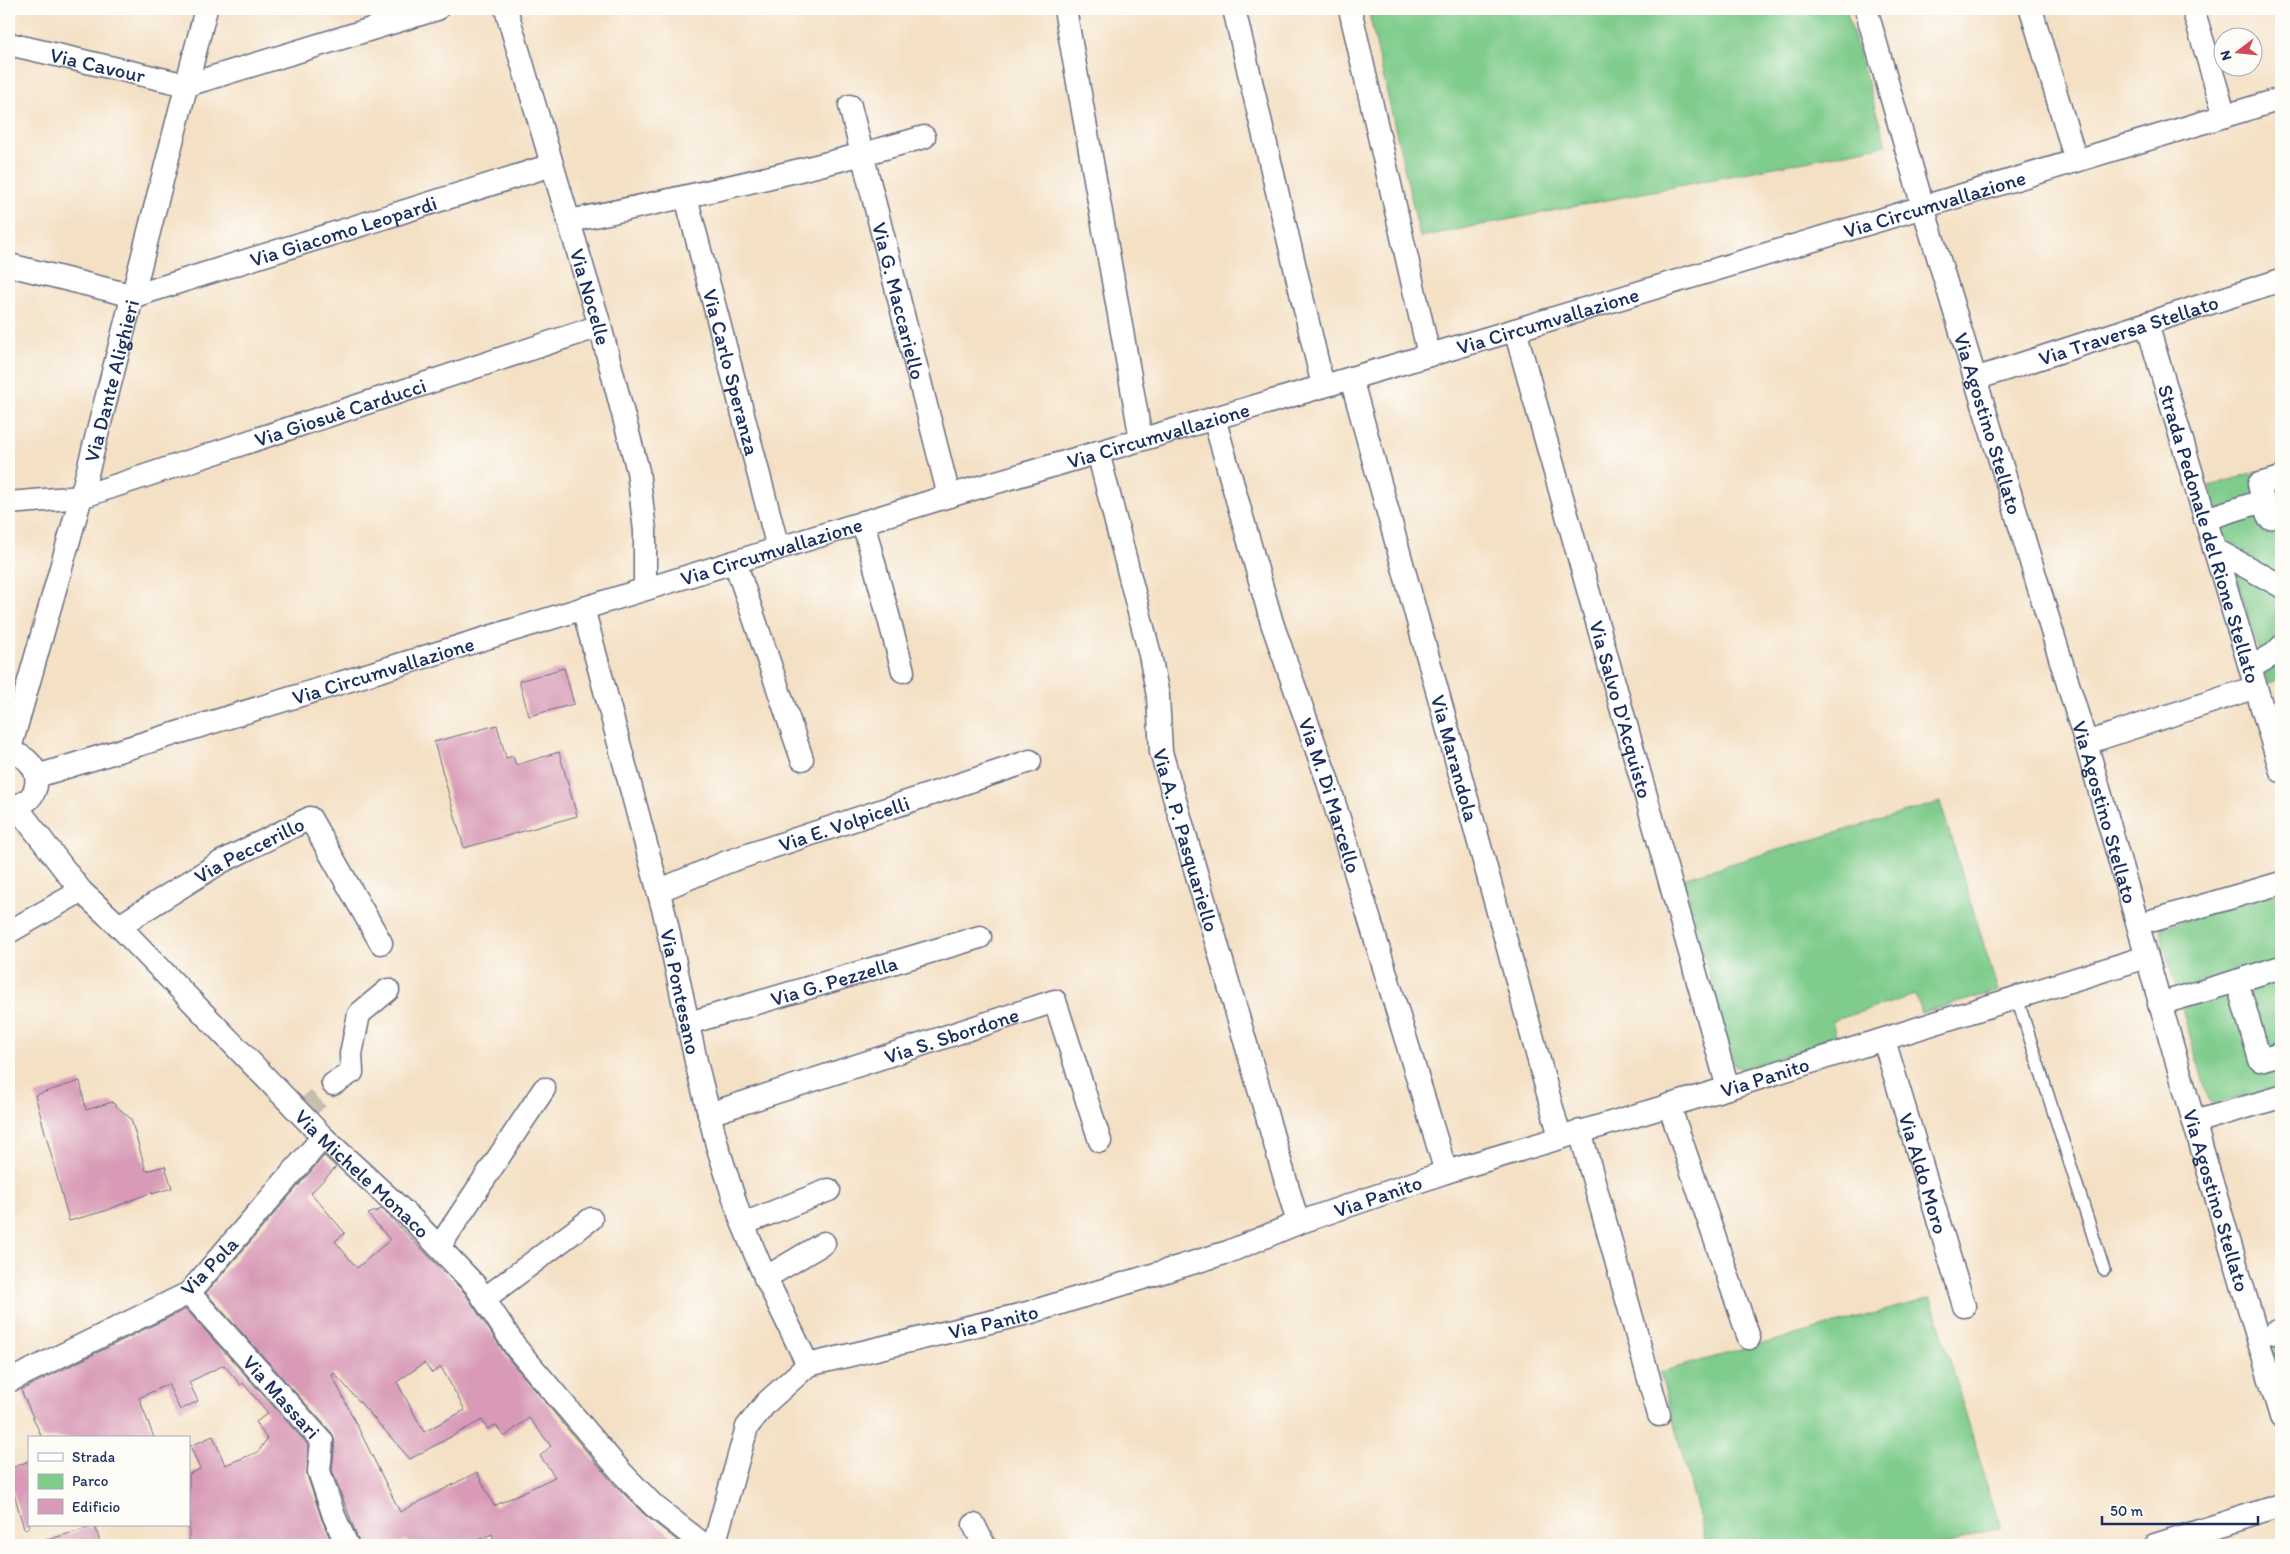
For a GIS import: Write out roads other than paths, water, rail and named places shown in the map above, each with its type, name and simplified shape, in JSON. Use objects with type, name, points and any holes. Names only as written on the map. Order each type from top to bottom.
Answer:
[{"type":"street","name":"Via Dante Alighieri","points":[[9,752],[81,497],[206,9]]},
{"type":"street","points":[[187,85],[437,9]]},
{"type":"street","name":"Via Nocelle","points":[[506,9],[600,326],[638,471],[645,531],[645,589]]},
{"type":"street","points":[[1065,9],[1141,439]]},
{"type":"street","points":[[1234,9],[1323,386]]},
{"type":"street","points":[[1350,9],[1429,355]]},
{"type":"street","name":"Via Agostino Stellato","points":[[1866,9],[1923,207],[2086,743],[2159,1004],[2281,1417]]},
{"type":"street","points":[[2031,9],[2076,161]]},
{"type":"street","points":[[2193,9],[2225,116]]},
{"type":"street","name":"Via Cavour","points":[[9,44],[187,85]]},
{"type":"street","name":"Via Circumvallazione","points":[[37,776],[949,496],[1515,330],[2281,99]]},
{"type":"street","name":"Via G. Maccariello","points":[[850,106],[949,496]]},
{"type":"street","points":[[569,221],[686,197],[862,155],[924,137]]},
{"type":"street","name":"Via Giacomo Leopardi","points":[[134,296],[552,165]]},
{"type":"street","name":"Via Carlo Speranza","points":[[686,197],[778,548]]},
{"type":"street","points":[[9,265],[134,296]]},
{"type":"street","name":"Via Traversa Stellato","points":[[1975,379],[2281,280]]},
{"type":"street","name":"Strada Pedonale del Rione Stellato","points":[[2147,324],[2281,771]]},
{"type":"street","name":"Via Giosuè Carducci","points":[[9,503],[81,497],[600,326]]},
{"type":"street","name":"Via Salvo D'Acquisto","points":[[1515,330],[1728,1088]]},
{"type":"street","name":"Via Marandola","points":[[1351,378],[1570,1134],[1659,1415]]},
{"type":"street","name":"Via M. Di Marcello","points":[[1214,418],[1272,622],[1327,779],[1446,1172]]},
{"type":"street","name":"Via A. P. Pasquariello","points":[[1098,452],[1158,696],[1161,752],[1298,1223]]},
{"type":"street","points":[[2281,478],[2259,484],[2269,518],[2281,514]]},
{"type":"street","points":[[2205,519],[2263,501]]},
{"type":"street","points":[[863,522],[903,671]]},
{"type":"street","points":[[2214,549],[2281,586]]},
{"type":"street","points":[[735,562],[802,759]]},
{"type":"street","name":"Via Pontesano","points":[[583,608],[658,891],[709,1114],[742,1224],[765,1278],[808,1365]]},
{"type":"street","points":[[2086,743],[2253,678],[2281,647]]},
{"type":"street","points":[[9,752],[22,755],[32,763],[37,776],[35,789],[28,800],[12,806]]},
{"type":"street","name":"Via E. Volpicelli","points":[[658,891],[727,862],[1030,761]]},
{"type":"street","name":"Via Michele Monaco","points":[[12,806],[81,891],[119,926],[323,1137],[439,1247],[475,1284],[517,1349],[623,1474],[654,1506],[698,1543]]},
{"type":"street","name":"Via Peccerillo","points":[[119,926],[221,862],[310,818],[381,943]]},
{"type":"street","points":[[2154,920],[2281,883]]},
{"type":"street","points":[[9,932],[81,891]]},
{"type":"street","name":"Via G. Pezzella","points":[[689,1023],[980,937]]},
{"type":"street","name":"Via Panito","points":[[698,1543],[746,1427],[766,1404],[808,1365],[1028,1313],[1228,1252],[1298,1223],[1446,1172],[1728,1088],[2146,957]]},
{"type":"street","points":[[2159,1004],[2281,967]]},
{"type":"street","points":[[2237,981],[2260,1060],[2281,1054]]},
{"type":"street","points":[[333,1084],[352,1072],[351,1054],[359,1014],[388,990]]},
{"type":"street","name":"Via S. Sbordone","points":[[709,1114],[1055,1001],[1100,1141]]},
{"type":"street","name":"Via Aldo Moro","points":[[1884,1040],[1964,1306]]},
{"type":"street","points":[[439,1247],[544,1089]]},
{"type":"street","points":[[2194,1122],[2281,1097]]},
{"type":"street","points":[[1669,1105],[1749,1338]]},
{"type":"street","name":"Via Pola","points":[[9,1381],[189,1293],[323,1137]]},
{"type":"street","points":[[742,1224],[829,1190]]},
{"type":"street","points":[[484,1299],[591,1219]]},
{"type":"street","points":[[765,1278],[824,1243]]},
{"type":"street","name":"Via Massari","points":[[189,1293],[322,1441],[319,1471],[334,1516],[347,1545]]},
{"type":"street","points":[[2155,1545],[2281,1505]]},
{"type":"street","points":[[974,1525],[984,1545]]},
{"type":"lane","points":[[2017,998],[2104,1270]]},
{"type":"tunnel","points":[[302,1113],[333,1084]]}]
